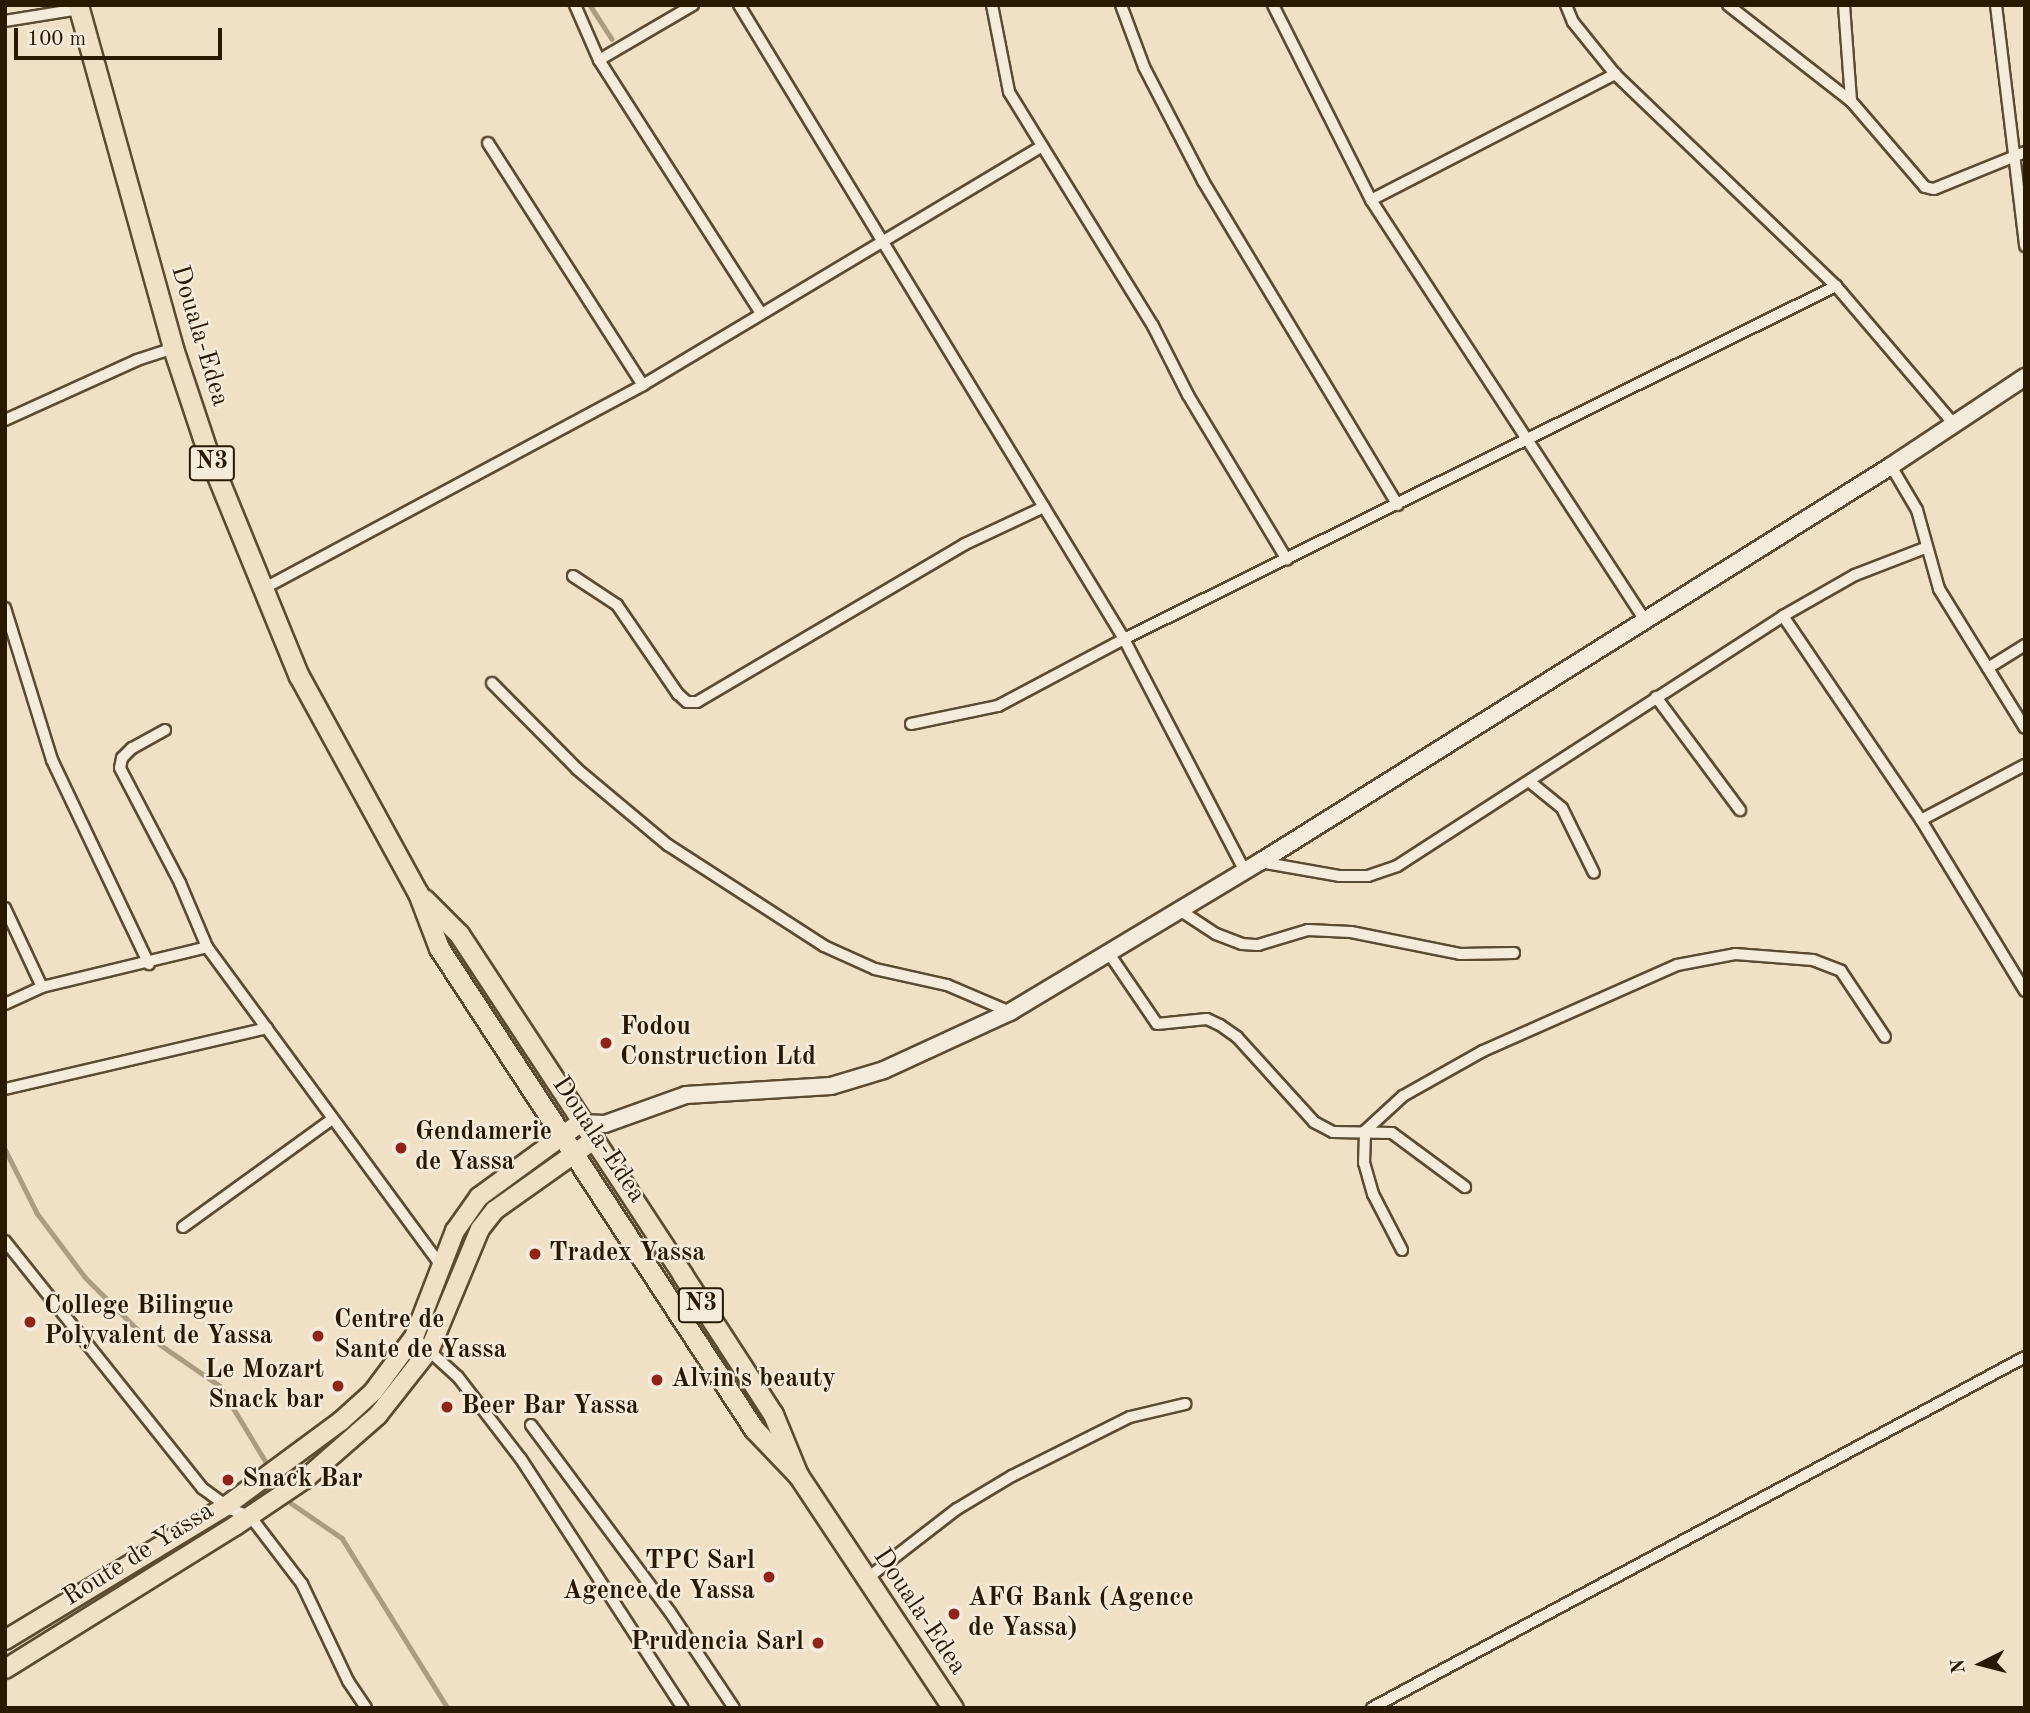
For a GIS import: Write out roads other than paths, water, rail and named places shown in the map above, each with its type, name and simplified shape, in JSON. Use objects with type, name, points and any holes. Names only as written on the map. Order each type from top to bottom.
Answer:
[{"type":"highway","name":"Douala-Edea","points":[[78,7],[173,348],[261,590],[299,676],[418,893],[439,948],[754,1429],[798,1475]]},
{"type":"highway","name":"Douala-Edea","points":[[418,893],[459,934],[580,1123],[773,1414],[798,1475],[865,1580],[953,1708]]},
{"type":"main road","points":[[580,1123],[604,1124],[686,1095],[831,1086],[884,1070],[1010,1012],[1110,955],[1260,862],[1891,466],[2025,377]]},
{"type":"main road","name":"Route de Yassa","points":[[5,1640],[226,1506],[341,1421],[373,1392],[414,1337],[455,1231],[479,1197],[580,1123]]},
{"type":"main road","points":[[592,1141],[604,1124]]},
{"type":"main road","name":"Route de Yassa","points":[[5,1669],[305,1479],[378,1415],[430,1349],[480,1229],[495,1210],[592,1141]]},
{"type":"street","points":[[575,5],[599,60],[761,313]]},
{"type":"street","points":[[599,60],[694,5]]},
{"type":"street","points":[[739,5],[1124,639],[1245,871]]},
{"type":"street","points":[[992,5],[1001,67],[1009,92],[1153,326],[1188,395],[1287,559]]},
{"type":"street","points":[[1121,5],[1143,66],[1203,181],[1398,505]]},
{"type":"street","points":[[1273,5],[1371,200],[1644,619]]},
{"type":"street","points":[[1566,5],[1573,22],[1615,74],[1836,286],[1954,424]]},
{"type":"street","points":[[1727,5],[1851,101],[1925,187],[1934,189],[2013,160],[2025,152]]},
{"type":"street","points":[[1844,5],[1851,101]]},
{"type":"street","points":[[1996,5],[2025,246]]},
{"type":"street","points":[[5,21],[78,7]]},
{"type":"street","points":[[1371,200],[1615,74]]},
{"type":"street","points":[[488,143],[643,385]]},
{"type":"street","points":[[261,590],[643,385],[1042,146]]},
{"type":"street","points":[[911,724],[998,706],[1124,639],[1836,286]]},
{"type":"street","points":[[5,420],[137,360],[173,348]]},
{"type":"street","points":[[1891,466],[1917,510],[1925,548],[1939,589],[2025,728]]},
{"type":"street","points":[[573,576],[617,604],[678,694],[687,702],[697,702],[965,544],[1044,507]]},
{"type":"street","points":[[1260,862],[1339,876],[1368,876],[1397,866],[1783,616],[1855,575],[1925,548]]},
{"type":"street","points":[[5,608],[52,760],[149,964]]},
{"type":"street","points":[[1783,616],[1921,820],[2025,991]]},
{"type":"street","points":[[1988,668],[2025,645]]},
{"type":"street","points":[[492,683],[576,769],[668,845],[824,946],[875,969],[947,985],[1010,1012]]},
{"type":"street","points":[[1656,697],[1740,810]]},
{"type":"street","points":[[165,730],[132,748],[122,758],[120,768],[180,883],[207,947],[331,1121],[441,1265]]},
{"type":"street","points":[[1921,820],[2025,765]]},
{"type":"street","points":[[1530,782],[1562,808],[1594,873]]},
{"type":"street","points":[[5,908],[42,987]]},
{"type":"street","points":[[1181,911],[1216,934],[1242,944],[1258,945],[1308,930],[1351,932],[1461,954],[1514,953]]},
{"type":"street","points":[[5,1004],[42,987],[149,964],[207,947]]},
{"type":"street","points":[[1402,1250],[1373,1194],[1364,1163],[1364,1130],[1403,1096],[1483,1051],[1677,965],[1735,954],[1813,960],[1841,971],[1885,1037]]},
{"type":"street","points":[[1110,955],[1157,1024],[1207,1020],[1220,1025],[1237,1037],[1314,1122],[1333,1132],[1364,1130],[1392,1133],[1407,1141],[1465,1187]]},
{"type":"street","points":[[5,1088],[267,1028]]},
{"type":"street","points":[[183,1227],[331,1121]]},
{"type":"street","points":[[5,1241],[202,1488],[226,1506],[250,1516],[302,1584],[348,1681],[366,1708]]},
{"type":"street","points":[[414,1337],[458,1377],[521,1459],[683,1708]]},
{"type":"street","points":[[1372,1708],[2025,1357]]},
{"type":"street","points":[[865,1580],[957,1508],[1012,1476],[1130,1417],[1185,1404]]},
{"type":"street","points":[[531,1426],[670,1612],[734,1708]]},
{"type":"waterway","points":[[590,5],[612,39]]},
{"type":"waterway","points":[[5,1149],[37,1213],[85,1277],[136,1328],[220,1386],[266,1462]]},
{"type":"waterway","points":[[291,1503],[342,1538],[448,1708]]},
{"type":"place","name":"Fodou Construction Ltd","points":[[606,1043]]},
{"type":"place","name":"Gendamerie de Yassa","points":[[401,1148]]},
{"type":"place","name":"Tradex Yassa","points":[[535,1254]]},
{"type":"place","name":"College Bilingue Polyvalent de Yassa","points":[[30,1322]]},
{"type":"place","name":"Centre de Sante de Yassa","points":[[318,1336]]},
{"type":"place","name":"Alvin's beauty","points":[[657,1380]]},
{"type":"place","name":"Le Mozart Snack bar","points":[[338,1386]]},
{"type":"place","name":"Beer Bar Yassa","points":[[447,1407]]},
{"type":"place","name":"Snack Bar","points":[[228,1480]]},
{"type":"place","name":"TPC Sarl Agence de Yassa","points":[[769,1577]]},
{"type":"place","name":"AFG Bank (Agence de Yassa)","points":[[954,1614]]},
{"type":"place","name":"Prudencia Sarl","points":[[818,1643]]}]
